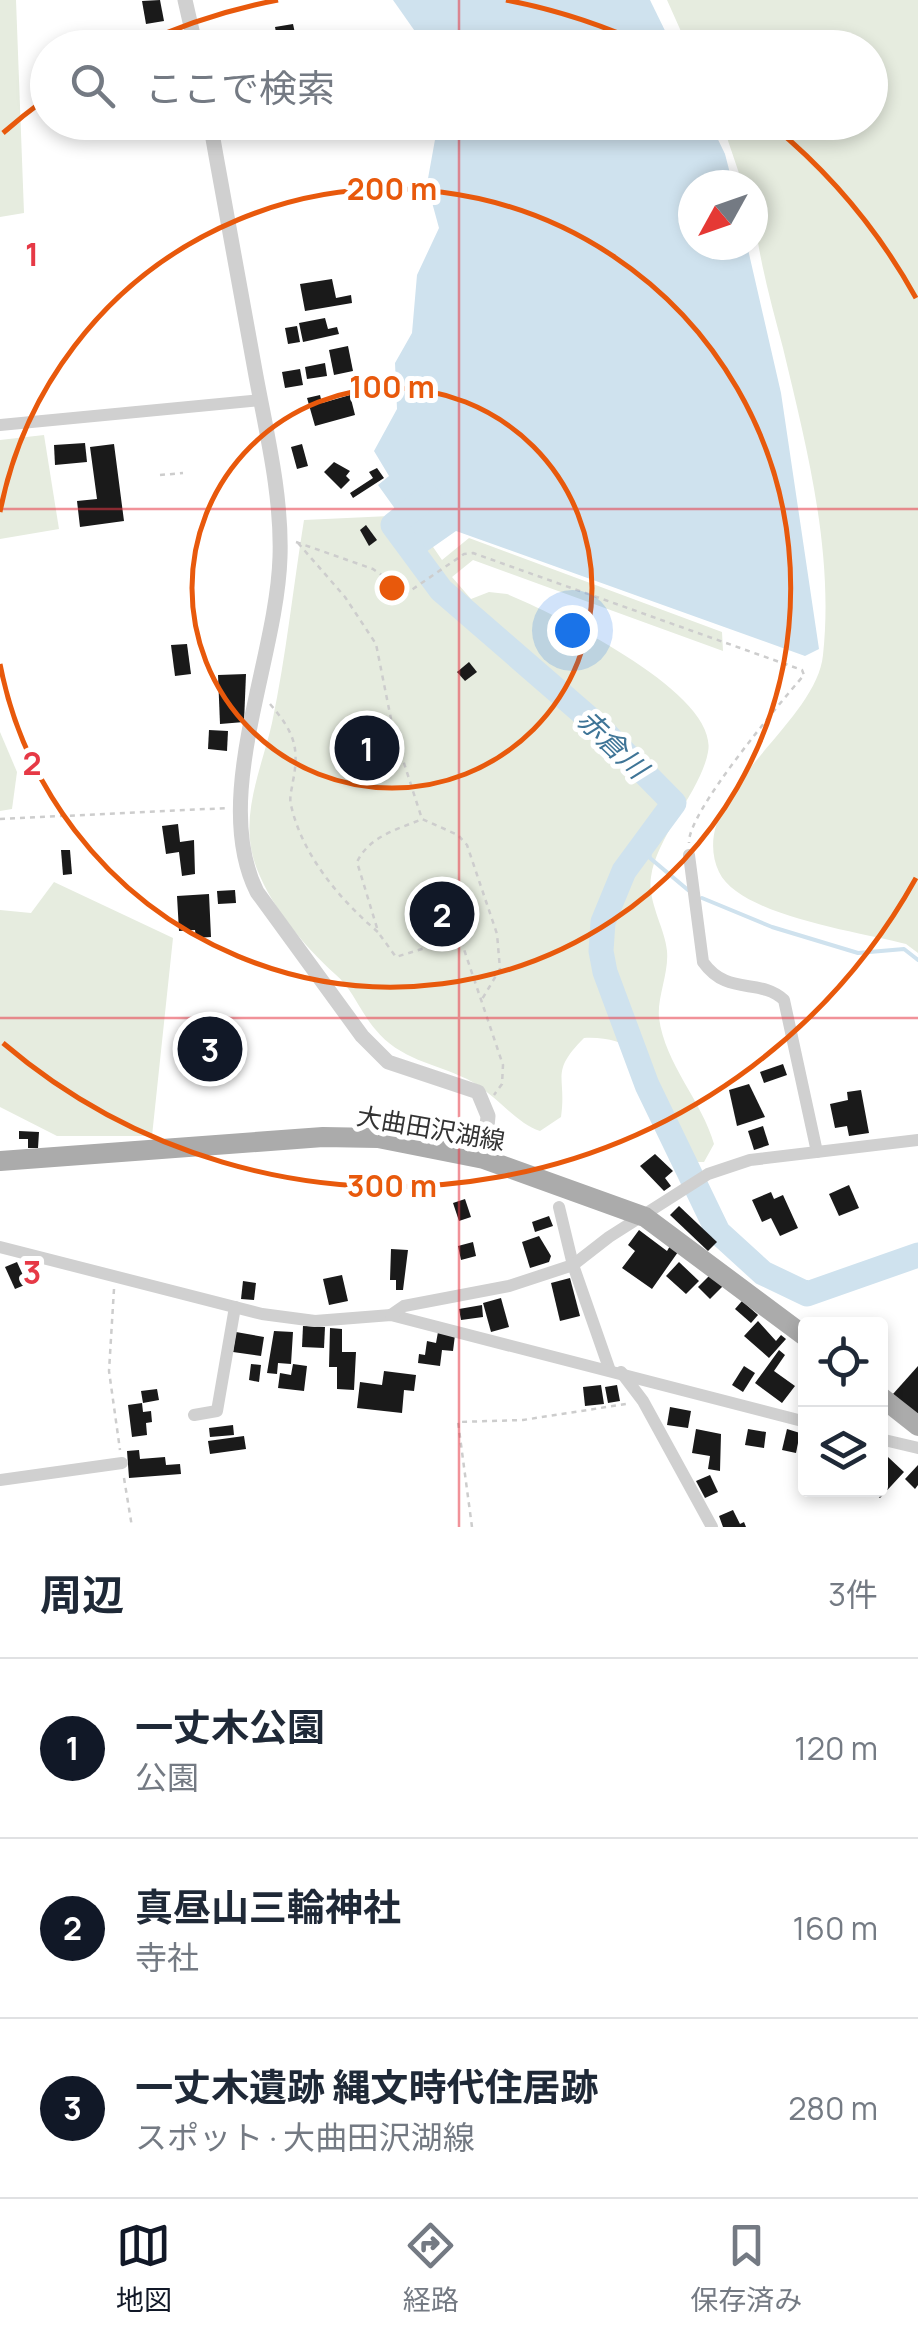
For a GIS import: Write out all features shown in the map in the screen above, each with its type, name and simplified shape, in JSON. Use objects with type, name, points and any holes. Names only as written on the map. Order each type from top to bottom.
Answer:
[{"type":"main road","name":"大曲田沢湖線","points":[[0,1161],[323,1137],[378,1138],[484,1159],[646,1217],[798,1331]]},
{"type":"main road","points":[[888,1402],[918,1426]]},
{"type":"street","points":[[185,0],[192,30]]},
{"type":"street","points":[[213,140],[288,538],[239,807],[239,837],[257,892],[362,1036],[388,1062],[478,1092],[488,1116],[484,1159]]},
{"type":"street","points":[[0,425],[261,400]]},
{"type":"street","points":[[690,855],[703,962],[713,977],[728,984],[776,992],[784,1000],[817,1152]]},
{"type":"street","points":[[391,1315],[404,1306],[509,1286],[573,1266],[609,1236],[646,1217],[708,1174],[750,1160],[918,1140]]},
{"type":"street","points":[[559,1207],[573,1266],[615,1370],[643,1401],[712,1527]]},
{"type":"street","points":[[0,1247],[235,1307],[316,1321],[391,1315],[798,1420]]},
{"type":"street","points":[[194,1415],[217,1411],[235,1307]]},
{"type":"street","points":[[888,1441],[918,1448]]},
{"type":"street","points":[[0,1480],[122,1464]]},
{"type":"path","points":[[160,475],[183,473]]},
{"type":"path","points":[[288,538],[373,570],[398,591],[416,589],[464,554],[474,553],[802,670],[804,675],[688,831],[690,855]]},
{"type":"path","points":[[288,538],[345,596],[376,644],[393,730],[422,819]]},
{"type":"path","points":[[260,693],[294,731],[298,759],[290,801],[307,847],[353,910],[379,933],[396,957],[460,937]]},
{"type":"path","points":[[0,820],[239,807]]},
{"type":"path","points":[[379,933],[357,862],[363,850],[380,837],[422,819],[458,835],[467,845],[498,934],[500,969],[482,1001]]},
{"type":"path","points":[[442,884],[504,1073],[502,1084],[485,1103]]},
{"type":"path","points":[[114,1278],[109,1371],[132,1527]]},
{"type":"path","points":[[472,1527],[458,1422],[523,1420],[643,1401]]},
{"type":"shaded area","points":[[0,0],[16,0],[24,213],[0,217]]},
{"type":"shaded area","points":[[667,0],[918,0],[918,953],[906,944],[804,920],[751,900],[731,887],[719,872],[713,844],[720,816],[735,789],[815,682],[823,655],[825,617],[822,539],[816,501],[762,260],[768,260],[768,170],[738,170],[728,140],[888,140],[888,30],[680,30]]},
{"type":"shaded area","points":[[44,435],[59,529],[0,539],[0,440]]},
{"type":"shaded area","points":[[411,515],[442,560],[469,538],[722,632],[723,651],[473,560],[452,577],[471,599],[489,592],[507,594],[560,618],[629,658],[688,705],[705,729],[708,752],[704,767],[661,845],[650,886],[667,951],[659,1018],[668,1051],[714,1144],[704,1162],[696,1162],[683,1144],[646,1064],[632,1049],[612,1040],[584,1038],[573,1050],[563,1068],[561,1117],[540,1131],[467,1079],[395,1048],[287,921],[259,873],[250,840],[251,806],[277,698],[304,520]]},
{"type":"shaded area","points":[[0,732],[17,772],[12,809],[0,811]]},
{"type":"shaded area","points":[[54,882],[173,938],[152,1136],[57,1136],[0,1107],[0,910],[31,913]]},
{"type":"water","points":[[393,0],[650,0],[665,30],[414,30]]},
{"type":"water","points":[[435,140],[718,140],[729,170],[678,170],[678,260],[750,260],[781,393],[819,649],[805,656],[456,531],[426,552],[378,485],[389,476],[374,451],[397,409],[395,363],[412,333],[417,275],[439,228],[427,184]]},
{"type":"building","points":[[160,0],[164,21],[146,24],[142,1]]},
{"type":"building","points":[[293,24],[294,30],[276,30],[275,27]]},
{"type":"building","points":[[332,279],[336,298],[351,295],[352,303],[305,311],[300,284]]},
{"type":"building","points":[[325,318],[328,329],[337,327],[339,334],[303,342],[299,323]]},
{"type":"building","points":[[297,326],[300,342],[288,344],[285,328]]},
{"type":"building","points":[[348,346],[353,371],[334,375],[329,350]]},
{"type":"building","points":[[325,363],[327,376],[307,379],[305,367]]},
{"type":"building","points":[[300,369],[303,385],[285,388],[282,372]]},
{"type":"building","points":[[320,395],[322,403],[350,395],[355,415],[315,426],[307,398]]},
{"type":"building","points":[[85,443],[87,462],[55,465],[54,445]]},
{"type":"building","points":[[114,444],[124,521],[80,527],[77,501],[97,499],[90,447]]},
{"type":"building","points":[[302,444],[308,466],[297,469],[291,447]]},
{"type":"building","points":[[334,462],[350,471],[346,476],[350,480],[341,489],[324,472]]},
{"type":"building","points":[[377,468],[384,478],[353,498],[350,493],[373,478],[369,472]]},
{"type":"building","points":[[366,525],[377,540],[369,546],[360,530]]},
{"type":"building","points":[[187,644],[191,674],[175,676],[171,645]]},
{"type":"building","points":[[469,662],[477,672],[465,681],[457,672]]},
{"type":"building","points":[[246,674],[244,722],[220,724],[218,675]]},
{"type":"building","points":[[209,730],[228,731],[227,751],[208,749]]},
{"type":"building","points":[[178,824],[180,842],[194,840],[195,874],[182,876],[179,852],[166,854],[162,826]]},
{"type":"building","points":[[61,850],[70,850],[72,874],[63,875]]},
{"type":"building","points":[[235,890],[236,903],[218,904],[217,891]]},
{"type":"building","points":[[209,894],[211,937],[196,938],[195,930],[179,931],[177,896]]},
{"type":"building","points":[[783,1064],[787,1075],[764,1083],[760,1072]]},
{"type":"building","points":[[749,1084],[765,1117],[737,1126],[729,1090]]},
{"type":"building","points":[[861,1090],[869,1133],[849,1136],[847,1126],[835,1128],[830,1104],[848,1100],[847,1092]]},
{"type":"building","points":[[763,1126],[769,1145],[754,1150],[748,1131]]},
{"type":"building","points":[[19,1131],[39,1132],[38,1148],[28,1148],[28,1139],[19,1139]]},
{"type":"building","points":[[655,1154],[673,1171],[665,1178],[671,1186],[664,1191],[640,1166]]},
{"type":"building","points":[[849,1185],[859,1208],[839,1216],[829,1194]]},
{"type":"building","points":[[771,1192],[774,1199],[783,1195],[798,1228],[780,1236],[771,1218],[762,1222],[752,1200]]},
{"type":"building","points":[[465,1199],[471,1217],[459,1221],[453,1203]]},
{"type":"building","points":[[679,1206],[717,1242],[708,1251],[670,1215]]},
{"type":"building","points":[[549,1216],[553,1226],[535,1232],[532,1222]]},
{"type":"building","points":[[639,1230],[667,1251],[670,1246],[678,1252],[652,1289],[622,1268],[635,1251],[628,1245]]},
{"type":"building","points":[[539,1236],[551,1256],[549,1262],[530,1268],[522,1242]]},
{"type":"building","points":[[473,1242],[476,1256],[461,1260],[458,1246]]},
{"type":"building","points":[[391,1249],[408,1250],[403,1290],[396,1290],[396,1280],[390,1280]]},
{"type":"building","points":[[17,1262],[27,1284],[15,1289],[5,1267]]},
{"type":"building","points":[[679,1262],[699,1281],[686,1294],[666,1276]]},
{"type":"building","points":[[711,1274],[723,1286],[710,1299],[698,1287]]},
{"type":"building","points":[[342,1275],[348,1301],[329,1305],[323,1279]]},
{"type":"building","points":[[570,1278],[580,1316],[560,1321],[551,1283]]},
{"type":"building","points":[[243,1281],[256,1283],[254,1300],[241,1299]]},
{"type":"building","points":[[501,1298],[509,1327],[491,1332],[483,1303]]},
{"type":"building","points":[[742,1301],[758,1315],[751,1323],[735,1309]]},
{"type":"building","points":[[482,1305],[483,1317],[461,1320],[459,1309]]},
{"type":"building","points":[[758,1321],[776,1341],[781,1335],[786,1339],[769,1358],[744,1336]]},
{"type":"building","points":[[303,1326],[325,1327],[324,1348],[302,1347]]},
{"type":"building","points":[[330,1328],[342,1329],[342,1352],[356,1352],[354,1390],[337,1389],[337,1367],[329,1367]]},
{"type":"building","points":[[274,1331],[293,1332],[291,1364],[278,1363],[277,1374],[267,1373]]},
{"type":"building","points":[[236,1332],[264,1337],[261,1356],[233,1352]]},
{"type":"building","points":[[438,1332],[455,1335],[453,1351],[442,1350],[440,1366],[418,1363],[419,1354],[425,1355],[427,1341],[436,1343]]},
{"type":"building","points":[[779,1350],[785,1355],[774,1371],[795,1386],[782,1403],[755,1383]]},
{"type":"building","points":[[251,1364],[261,1365],[259,1382],[249,1380]]},
{"type":"building","points":[[293,1364],[307,1366],[304,1391],[278,1388],[280,1373],[291,1375]]},
{"type":"building","points":[[744,1366],[755,1373],[743,1392],[732,1385]]},
{"type":"building","points":[[918,1366],[918,1416],[893,1394]]},
{"type":"building","points":[[384,1371],[416,1375],[414,1391],[404,1390],[402,1413],[357,1408],[360,1382],[382,1385]]},
{"type":"building","points":[[601,1385],[604,1404],[585,1406],[583,1387]]},
{"type":"building","points":[[617,1385],[620,1401],[608,1403],[605,1387]]},
{"type":"building","points":[[157,1389],[159,1400],[143,1403],[141,1391]]},
{"type":"building","points":[[142,1403],[143,1412],[151,1411],[152,1422],[146,1423],[147,1435],[132,1437],[128,1405]]},
{"type":"building","points":[[670,1407],[691,1411],[688,1428],[667,1425]]},
{"type":"building","points":[[233,1425],[234,1435],[210,1437],[209,1428]]},
{"type":"building","points":[[696,1429],[721,1434],[720,1471],[708,1469],[710,1456],[692,1453]]},
{"type":"building","points":[[748,1429],[766,1432],[764,1448],[745,1445]]},
{"type":"building","points":[[787,1429],[798,1432],[796,1453],[782,1450]]},
{"type":"building","points":[[244,1436],[246,1449],[210,1454],[208,1441]]},
{"type":"building","points":[[139,1450],[140,1459],[165,1457],[166,1465],[180,1464],[181,1474],[129,1478],[127,1451]]},
{"type":"building","points":[[888,1457],[904,1472],[888,1489]]},
{"type":"building","points":[[918,1465],[918,1485],[915,1489],[905,1479]]},
{"type":"building","points":[[710,1475],[718,1492],[705,1498],[696,1481]]},
{"type":"building","points":[[733,1510],[746,1527],[723,1527],[719,1516]]},
{"type":"waterway","name":"赤倉川","points":[[428,497],[393,525],[441,590],[599,727],[674,803],[624,871],[603,922],[601,951],[605,972],[647,1085],[718,1232],[763,1273],[807,1294],[918,1255]]},
{"type":"waterway","points":[[647,838],[650,858],[688,890]]},
{"type":"waterway","points":[[702,898],[772,927],[858,953],[904,949],[918,960]]},
{"type":"place","name":"一丈木公園","points":[[367,748]]},
{"type":"place","name":"真昼山三輪神社","points":[[442,914]]},
{"type":"place","name":"一丈木遺跡 縄文時代住居跡","points":[[210,1049]]}]
